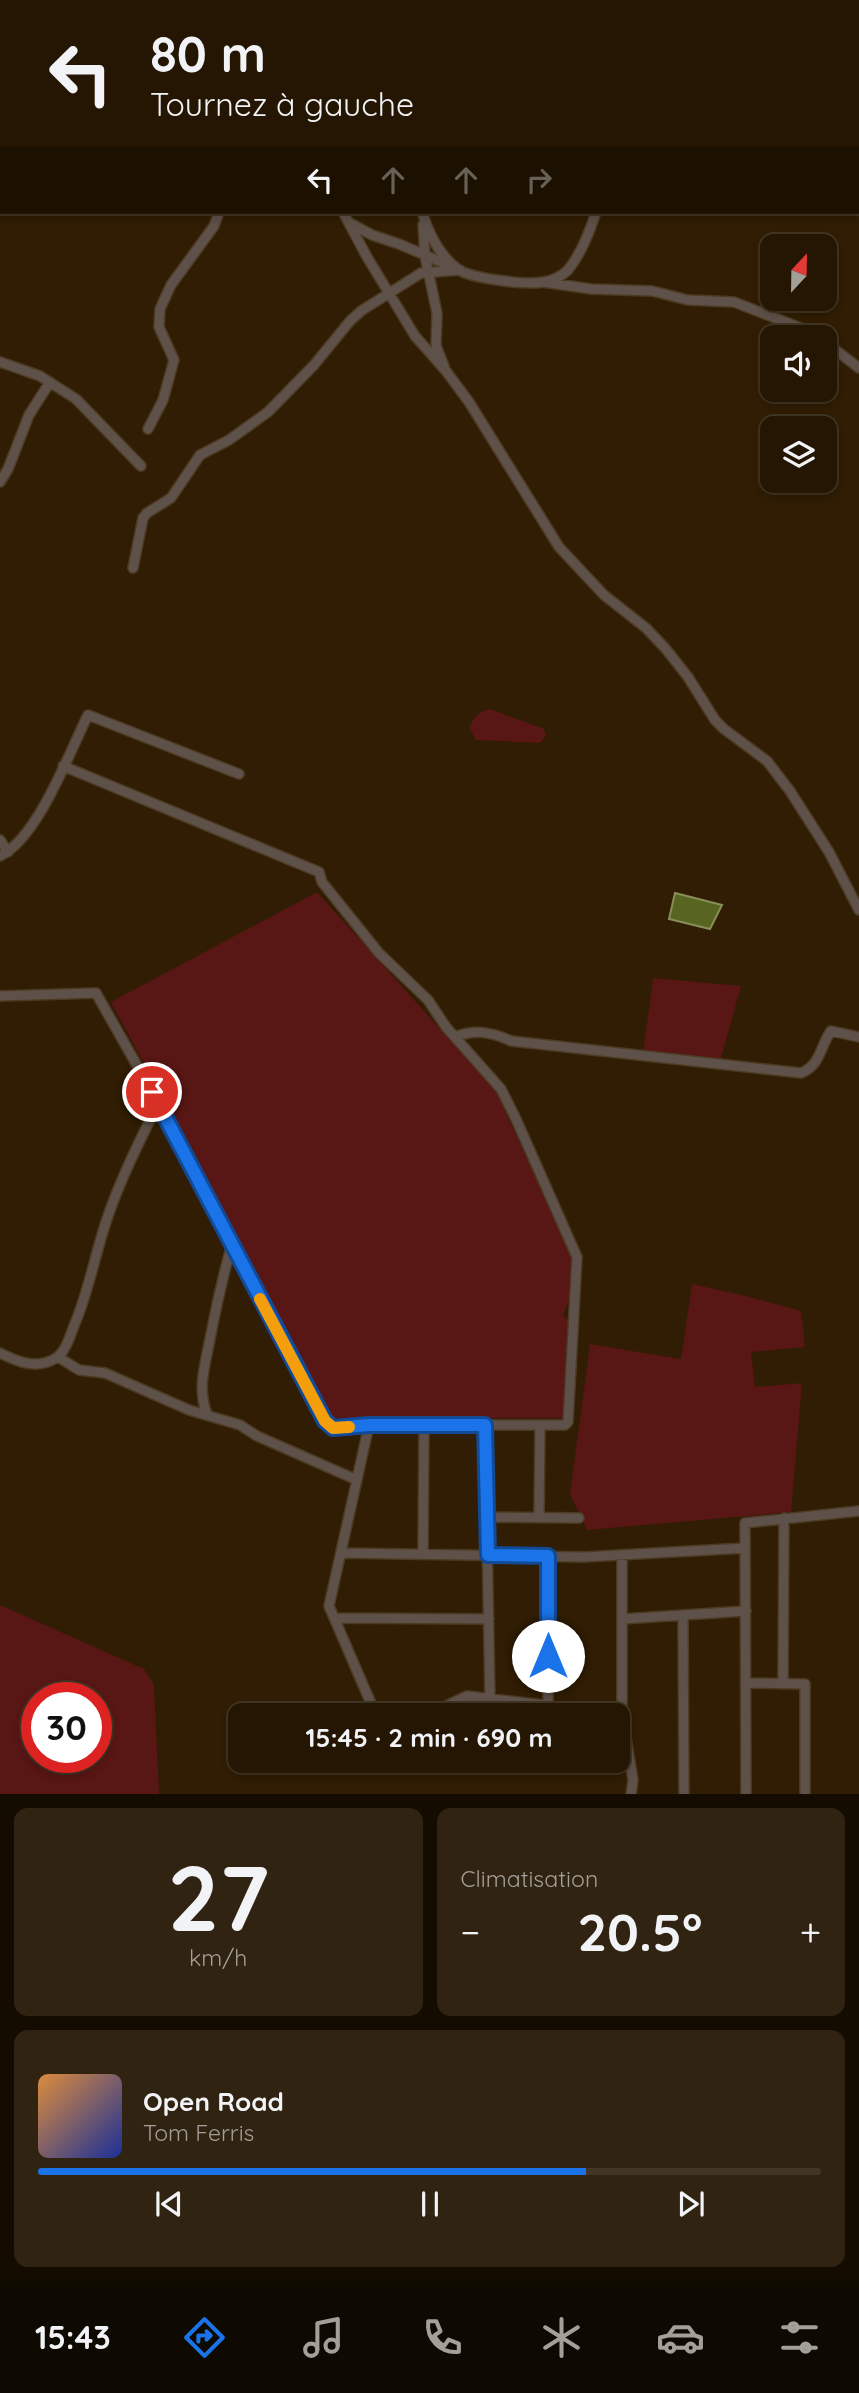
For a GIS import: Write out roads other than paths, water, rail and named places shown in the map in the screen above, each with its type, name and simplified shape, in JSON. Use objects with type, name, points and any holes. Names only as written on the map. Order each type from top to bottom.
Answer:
[{"type":"street","points":[[148,429],[163,400],[174,360],[159,327],[160,309],[171,285],[214,226],[218,214]]},
{"type":"street","points":[[345,214],[415,336],[469,402],[559,547],[604,595],[646,628],[665,648],[688,677],[715,720],[767,761],[790,791],[829,852],[859,910]]},
{"type":"street","points":[[423,214],[425,256],[437,313],[436,346],[446,371]]},
{"type":"street","points":[[424,214],[427,228],[442,254],[460,270]]},
{"type":"street","points":[[543,282],[555,279],[568,270],[589,233],[595,214]]},
{"type":"street","points":[[349,223],[477,278],[652,292],[688,300],[734,302],[793,325]]},
{"type":"street","points":[[133,568],[143,518],[171,498],[200,455],[244,431],[268,412],[361,311],[421,273],[460,270]]},
{"type":"street","points":[[837,351],[859,368]]},
{"type":"street","points":[[0,362],[40,376],[76,399],[141,466]]},
{"type":"street","points":[[0,482],[8,470],[29,415],[50,382]]},
{"type":"street","points":[[0,840],[4,854],[34,825],[88,715],[239,774]]},
{"type":"street","points":[[0,996],[96,993],[158,1104],[325,1421],[333,1428],[369,1425],[565,1425],[568,1422],[577,1257],[501,1089],[455,1037],[428,1000],[379,953],[322,882],[319,872],[63,766]]},
{"type":"street","points":[[455,1037],[466,1032],[486,1032],[517,1042],[800,1073],[811,1068],[817,1061],[831,1031],[859,1037]]},
{"type":"street","points":[[0,1353],[29,1364],[58,1357],[65,1349],[82,1307],[106,1221],[158,1104]]},
{"type":"street","points":[[207,1414],[202,1401],[202,1375],[215,1305],[232,1244]]},
{"type":"street","points":[[58,1357],[79,1370],[105,1373],[189,1410],[240,1425],[257,1436],[357,1480]]},
{"type":"street","points":[[369,1425],[329,1606],[371,1703]]},
{"type":"street","points":[[423,1554],[424,1425]]},
{"type":"street","points":[[485,1425],[490,1699]]},
{"type":"street","points":[[539,1518],[540,1425]]},
{"type":"street","points":[[746,1794],[745,1523],[859,1511]]},
{"type":"street","points":[[487,1517],[579,1518]]},
{"type":"street","points":[[783,1684],[784,1518]]},
{"type":"street","points":[[341,1552],[548,1556],[745,1548]]},
{"type":"street","points":[[622,1555],[622,1703]]},
{"type":"street","points":[[548,1556],[548,1703]]},
{"type":"street","points":[[622,1619],[746,1611]]},
{"type":"street","points":[[683,1615],[684,1794]]},
{"type":"street","points":[[334,1618],[489,1619]]},
{"type":"street","points":[[746,1683],[805,1684],[805,1794]]},
{"type":"street","points":[[452,1703],[467,1696],[529,1703]]},
{"type":"street","points":[[630,1766],[633,1780],[631,1794]]}]
